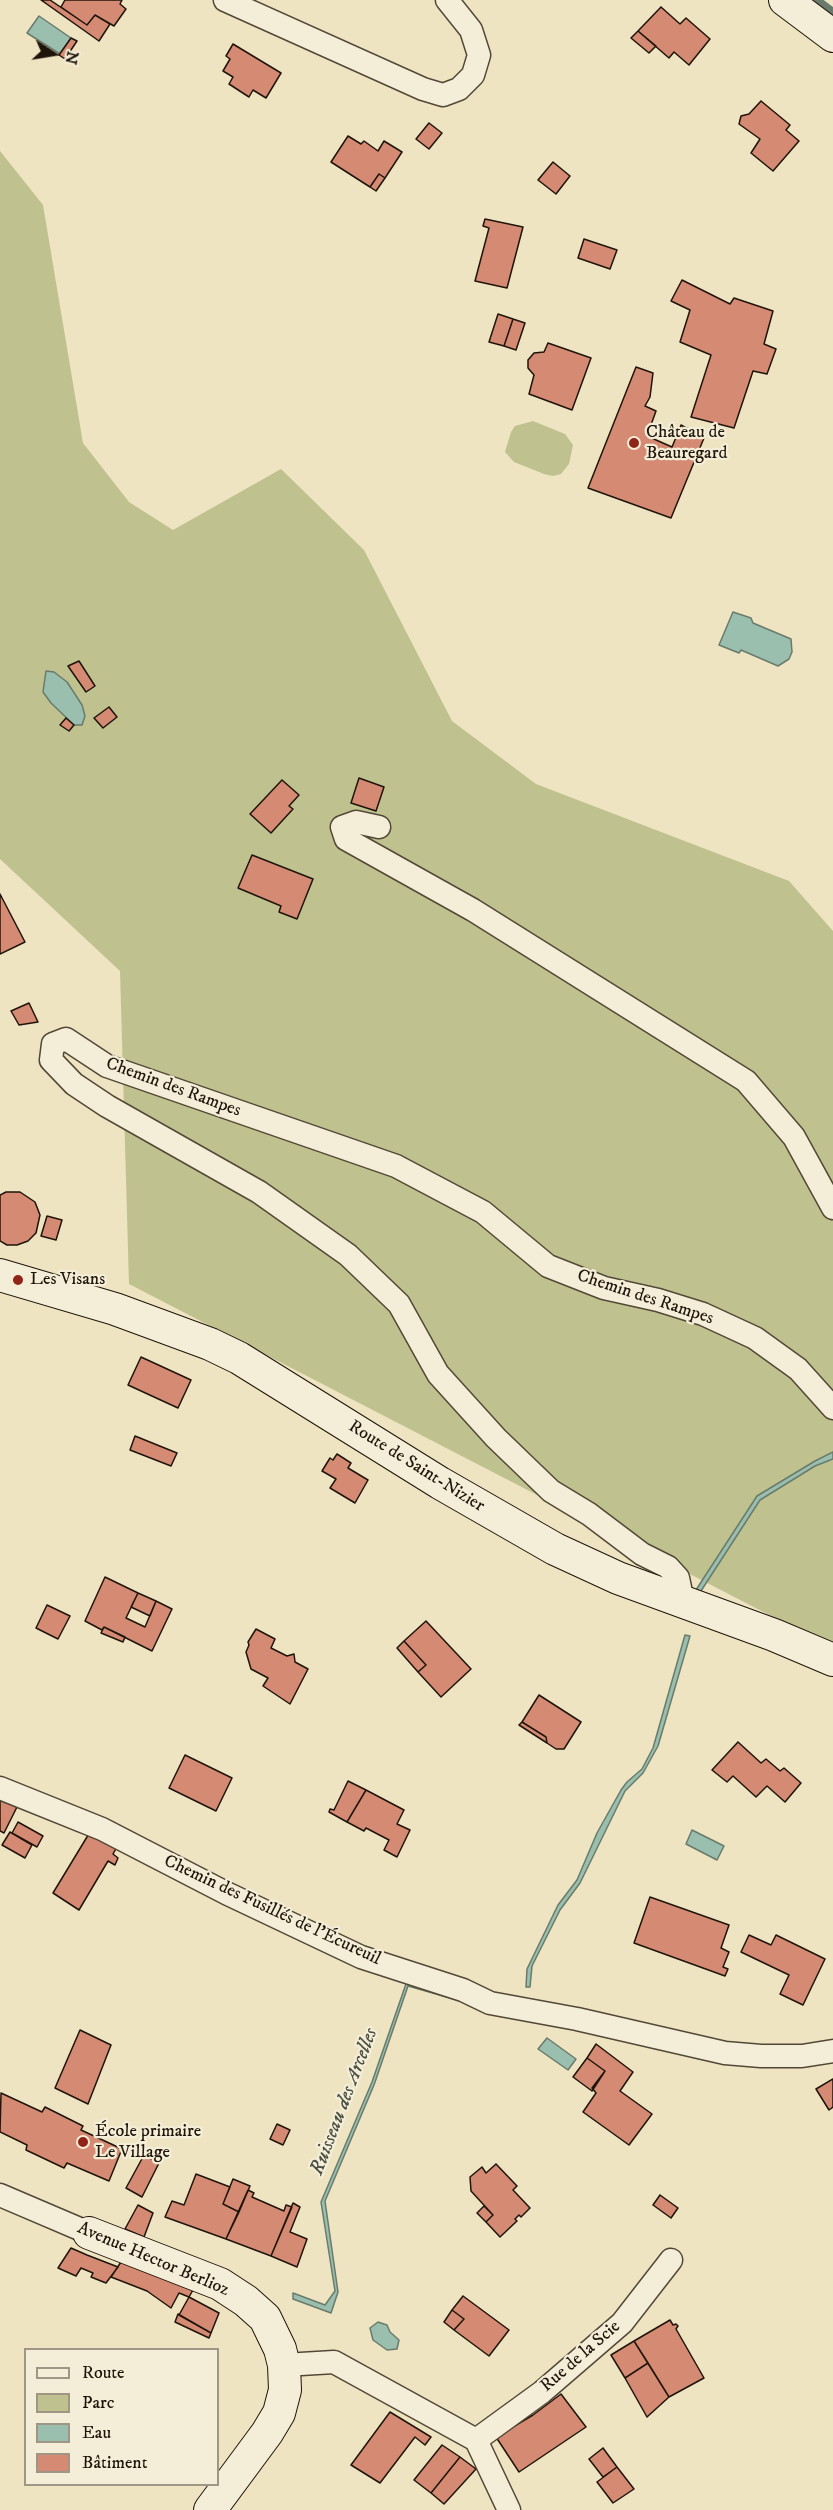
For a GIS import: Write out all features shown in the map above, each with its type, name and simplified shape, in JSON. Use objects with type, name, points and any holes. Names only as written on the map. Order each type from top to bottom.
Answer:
[{"type":"main road","points":[[785,0],[833,36]]},
{"type":"main road","name":"Route de Saint-Nizier","points":[[0,1275],[115,1309],[210,1344],[239,1358],[440,1483],[555,1549],[618,1578],[774,1635],[833,1660]]},
{"type":"main road","name":"Avenue Hector Berlioz","points":[[89,2233],[220,2284],[246,2301],[265,2318],[280,2349],[284,2365],[285,2390],[279,2413],[267,2433],[210,2510]]},
{"type":"street","points":[[225,0],[443,95],[459,89],[473,75],[478,55],[471,30],[447,0]]},
{"type":"street","points":[[379,827],[356,822],[342,827],[346,839],[473,910],[746,1081],[794,1137],[833,1208]]},
{"type":"street","name":"Chemin des Rampes","points":[[683,1602],[678,1578],[668,1567],[642,1554],[589,1514],[551,1491],[496,1438],[438,1374],[399,1304],[348,1255],[259,1192],[107,1106],[74,1084],[51,1060],[53,1044],[66,1039],[107,1065],[396,1166],[483,1212],[548,1266],[604,1288],[658,1300],[703,1314],[755,1338],[798,1369],[833,1408]]},
{"type":"street","name":"Chemin des Fusillés de l'Écureuil","points":[[0,1788],[102,1829],[226,1893],[361,1957],[463,1990],[490,2003],[577,2019],[725,2053],[802,2056],[833,2051]]},
{"type":"street","name":"Avenue Hector Berlioz","points":[[0,2195],[89,2233]]},
{"type":"street","name":"Rue de la Scie","points":[[476,2440],[542,2392],[622,2323],[671,2260]]},
{"type":"street","points":[[284,2365],[334,2362],[476,2440],[509,2510]]},
{"type":"green space","points":[[0,151],[43,205],[83,443],[129,502],[173,530],[281,469],[364,550],[452,721],[536,784],[789,881],[833,931],[833,1648],[129,1284],[120,971],[0,859]]},
{"type":"green space","points":[[533,421],[565,434],[573,445],[569,464],[561,474],[553,476],[544,474],[514,462],[505,452],[515,426]]},
{"type":"water","points":[[39,16],[71,38],[60,54],[27,33]]},
{"type":"water","points":[[733,612],[751,618],[753,623],[791,639],[792,652],[789,659],[778,666],[741,650],[739,653],[719,645]]},
{"type":"water","points":[[46,671],[54,672],[67,682],[82,705],[85,716],[82,725],[74,725],[43,692]]},
{"type":"water","points":[[833,1452],[833,1459],[815,1466],[760,1500],[699,1594],[694,1593],[757,1496]]},
{"type":"water","points":[[685,1635],[690,1636],[658,1746],[643,1773],[625,1791],[580,1883],[560,1910],[532,1966],[530,1987],[526,1987],[527,1969],[558,1905],[577,1880],[597,1833],[621,1790],[642,1769],[653,1748]]},
{"type":"water","points":[[692,1830],[724,1846],[717,1860],[686,1844]]},
{"type":"water","points":[[407,1981],[464,2002],[408,1986],[374,2085],[325,2201],[338,2292],[331,2313],[293,2299],[293,2293],[325,2305],[335,2291],[321,2202],[372,2082]]},
{"type":"water","points":[[547,2038],[576,2059],[568,2070],[538,2049]]},
{"type":"water","points":[[378,2322],[387,2325],[390,2332],[399,2340],[397,2349],[387,2350],[373,2340],[370,2328]]},
{"type":"building","points":[[41,0],[50,0],[87,25],[95,15],[110,24],[99,41]]},
{"type":"building","points":[[65,0],[122,0],[120,4],[126,9],[114,26],[95,15],[87,25],[61,7]]},
{"type":"building","points":[[661,7],[680,24],[686,18],[710,39],[689,65],[674,52],[669,58],[638,31]]},
{"type":"building","points":[[638,31],[656,46],[649,53],[631,38]]},
{"type":"building","points":[[71,38],[77,41],[65,59],[59,55]]},
{"type":"building","points":[[233,44],[281,73],[266,98],[253,90],[249,97],[229,84],[233,77],[223,71],[230,59],[226,56]]},
{"type":"building","points":[[761,101],[790,125],[786,130],[799,141],[773,171],[751,153],[760,139],[739,124],[741,116],[749,114]]},
{"type":"building","points":[[429,123],[442,133],[429,149],[416,139]]},
{"type":"building","points":[[348,136],[361,144],[364,141],[378,151],[384,141],[402,152],[385,178],[379,174],[370,187],[331,162]]},
{"type":"building","points":[[553,162],[570,176],[556,194],[538,180]]},
{"type":"building","points":[[379,174],[385,178],[376,191],[370,187]]},
{"type":"building","points":[[485,219],[523,227],[507,288],[475,281],[489,228],[483,226]]},
{"type":"building","points":[[584,239],[617,250],[610,269],[578,258]]},
{"type":"building","points":[[682,280],[730,304],[734,298],[773,311],[764,344],[776,349],[767,374],[753,371],[734,428],[691,417],[711,355],[680,342],[690,310],[671,301]]},
{"type":"building","points":[[498,314],[513,319],[504,346],[489,342]]},
{"type":"building","points":[[513,319],[525,323],[516,350],[504,346]]},
{"type":"building","points":[[548,343],[591,358],[572,410],[529,394],[534,375],[528,368],[528,360],[534,353],[544,352]]},
{"type":"building","name":"Château de Beauregard","points":[[636,367],[653,373],[650,397],[645,406],[656,411],[647,436],[672,447],[681,425],[704,438],[671,518],[588,488]]},
{"type":"building","points":[[79,661],[95,686],[86,692],[68,666]]},
{"type":"building","points":[[109,707],[117,717],[103,728],[94,718]]},
{"type":"building","points":[[66,718],[74,725],[69,731],[60,725]]},
{"type":"building","points":[[359,778],[384,787],[376,811],[351,803]]},
{"type":"building","points":[[282,780],[299,795],[289,806],[293,809],[271,833],[250,814]]},
{"type":"building","points":[[252,855],[313,879],[297,919],[279,912],[281,906],[238,888]]},
{"type":"building","points":[[0,894],[25,942],[0,954]]},
{"type":"building","points":[[29,1003],[38,1022],[19,1025],[11,1011]]},
{"type":"building","points":[[6,1192],[20,1192],[35,1202],[40,1215],[36,1233],[28,1241],[17,1245],[7,1245],[0,1241],[0,1195]]},
{"type":"building","points":[[47,1216],[62,1220],[56,1240],[41,1236]]},
{"type":"building","points":[[141,1357],[191,1380],[178,1408],[128,1385]]},
{"type":"building","points":[[135,1436],[177,1453],[171,1466],[130,1450]]},
{"type":"building","points":[[337,1454],[351,1463],[348,1468],[368,1480],[355,1503],[330,1488],[336,1479],[322,1471],[330,1458],[333,1460]]},
{"type":"building","points":[[105,1577],[138,1593],[126,1618],[145,1627],[156,1601],[172,1609],[152,1651],[104,1627],[102,1630],[85,1621]]},
{"type":"building","points":[[138,1593],[156,1601],[150,1616],[131,1607]]},
{"type":"building","points":[[47,1605],[70,1616],[58,1639],[36,1628]]},
{"type":"building","points":[[426,1621],[471,1669],[441,1697],[418,1672],[426,1665],[404,1641]]},
{"type":"building","points":[[104,1627],[125,1637],[123,1642],[101,1633]]},
{"type":"building","points":[[256,1629],[275,1639],[271,1648],[287,1656],[294,1654],[295,1662],[308,1669],[290,1704],[263,1686],[268,1678],[251,1669],[246,1652],[248,1642]]},
{"type":"building","points":[[404,1641],[426,1665],[418,1672],[397,1648]]},
{"type":"building","points":[[539,1695],[581,1722],[564,1749],[556,1749],[547,1743],[546,1737],[522,1722]]},
{"type":"building","points":[[522,1722],[546,1737],[547,1743],[519,1725]]},
{"type":"building","points":[[738,1742],[761,1763],[766,1759],[780,1771],[784,1768],[801,1783],[785,1802],[767,1786],[756,1797],[733,1776],[727,1782],[712,1770]]},
{"type":"building","points":[[185,1755],[232,1778],[216,1811],[169,1788]]},
{"type":"building","points":[[348,1781],[366,1790],[347,1822],[329,1812],[330,1809],[334,1810]]},
{"type":"building","points":[[366,1790],[404,1810],[397,1824],[410,1830],[397,1857],[384,1850],[389,1840],[366,1828],[364,1831],[347,1822]]},
{"type":"building","points":[[0,1800],[17,1807],[4,1833],[0,1831]]},
{"type":"building","points":[[18,1822],[43,1836],[37,1847],[12,1833]]},
{"type":"building","points":[[10,1832],[32,1845],[25,1858],[2,1845]]},
{"type":"building","points":[[90,1832],[117,1847],[113,1854],[118,1858],[115,1865],[108,1861],[79,1910],[53,1893]]},
{"type":"building","points":[[650,1897],[729,1925],[721,1948],[729,1952],[723,1967],[728,1969],[725,1976],[634,1943]]},
{"type":"building","points":[[749,1935],[771,1945],[776,1935],[825,1959],[803,2005],[780,1994],[789,1975],[741,1952]]},
{"type":"building","points":[[80,2030],[111,2045],[88,2104],[55,2088]]},
{"type":"building","points":[[596,2044],[633,2072],[620,2091],[652,2114],[629,2145],[583,2112],[596,2093],[592,2088],[605,2071],[587,2058]]},
{"type":"building","points":[[587,2058],[605,2071],[592,2091],[573,2077]]},
{"type":"building","points":[[833,2079],[833,2107],[829,2110],[816,2089]]},
{"type":"building","points":[[1,2093],[42,2112],[45,2107],[83,2126],[81,2130],[122,2149],[109,2181],[67,2163],[64,2168],[26,2150],[27,2145],[0,2132]]},
{"type":"building","points":[[277,2124],[290,2130],[283,2145],[270,2139]]},
{"type":"building","points":[[144,2155],[159,2163],[142,2197],[126,2188]]},
{"type":"building","points":[[496,2164],[517,2186],[513,2190],[530,2208],[521,2217],[519,2215],[515,2219],[517,2221],[500,2237],[486,2222],[493,2215],[471,2191],[470,2177],[482,2167],[486,2173]]},
{"type":"building","points":[[196,2174],[230,2187],[223,2204],[239,2212],[226,2239],[165,2217],[172,2201],[184,2205]]},
{"type":"building","points":[[233,2179],[250,2186],[239,2212],[223,2204]]},
{"type":"building","points":[[248,2190],[254,2193],[252,2197],[284,2211],[286,2205],[292,2207],[271,2256],[226,2239]]},
{"type":"building","points":[[660,2195],[678,2208],[671,2218],[653,2205]]},
{"type":"building","points":[[293,2203],[300,2207],[290,2232],[307,2239],[297,2267],[271,2256]]},
{"type":"building","points":[[138,2205],[153,2213],[144,2237],[125,2229]]},
{"type":"building","points":[[484,2206],[493,2215],[486,2222],[477,2213]]},
{"type":"building","points":[[71,2248],[118,2267],[106,2283],[91,2277],[93,2273],[81,2268],[76,2276],[58,2268]]},
{"type":"building","points":[[123,2259],[193,2290],[189,2297],[179,2293],[171,2308],[147,2291],[111,2277]]},
{"type":"building","points":[[463,2296],[509,2330],[489,2356],[454,2330],[464,2319],[452,2310]]},
{"type":"building","points":[[189,2297],[219,2313],[211,2333],[179,2315]]},
{"type":"building","points":[[452,2310],[464,2319],[454,2330],[444,2322]]},
{"type":"building","points":[[178,2314],[211,2333],[209,2338],[175,2322]]},
{"type":"building","points":[[670,2320],[673,2325],[678,2326],[676,2329],[704,2378],[669,2397],[634,2341]]},
{"type":"building","points":[[634,2341],[648,2363],[625,2378],[611,2355]]},
{"type":"building","points":[[648,2363],[669,2397],[647,2417],[625,2378]]},
{"type":"building","points":[[561,2394],[586,2427],[519,2472],[496,2437],[533,2415]]},
{"type":"building","points":[[390,2412],[431,2437],[425,2445],[415,2437],[380,2483],[351,2465]]},
{"type":"building","points":[[442,2445],[460,2457],[431,2493],[414,2480]]},
{"type":"building","points":[[603,2448],[617,2467],[603,2477],[589,2459]]},
{"type":"building","points":[[460,2457],[476,2469],[444,2504],[431,2493]]},
{"type":"building","points":[[617,2467],[634,2489],[613,2503],[597,2482]]},
{"type":"waterway","name":"Ruisseau des Arcelles","points":[[817,0],[833,12]]},
{"type":"place","name":"Château de Beauregard","points":[[634,443]]},
{"type":"place","name":"Les Visans","points":[[18,1280]]},
{"type":"place","name":"École primaire Le Village","points":[[83,2142]]}]
